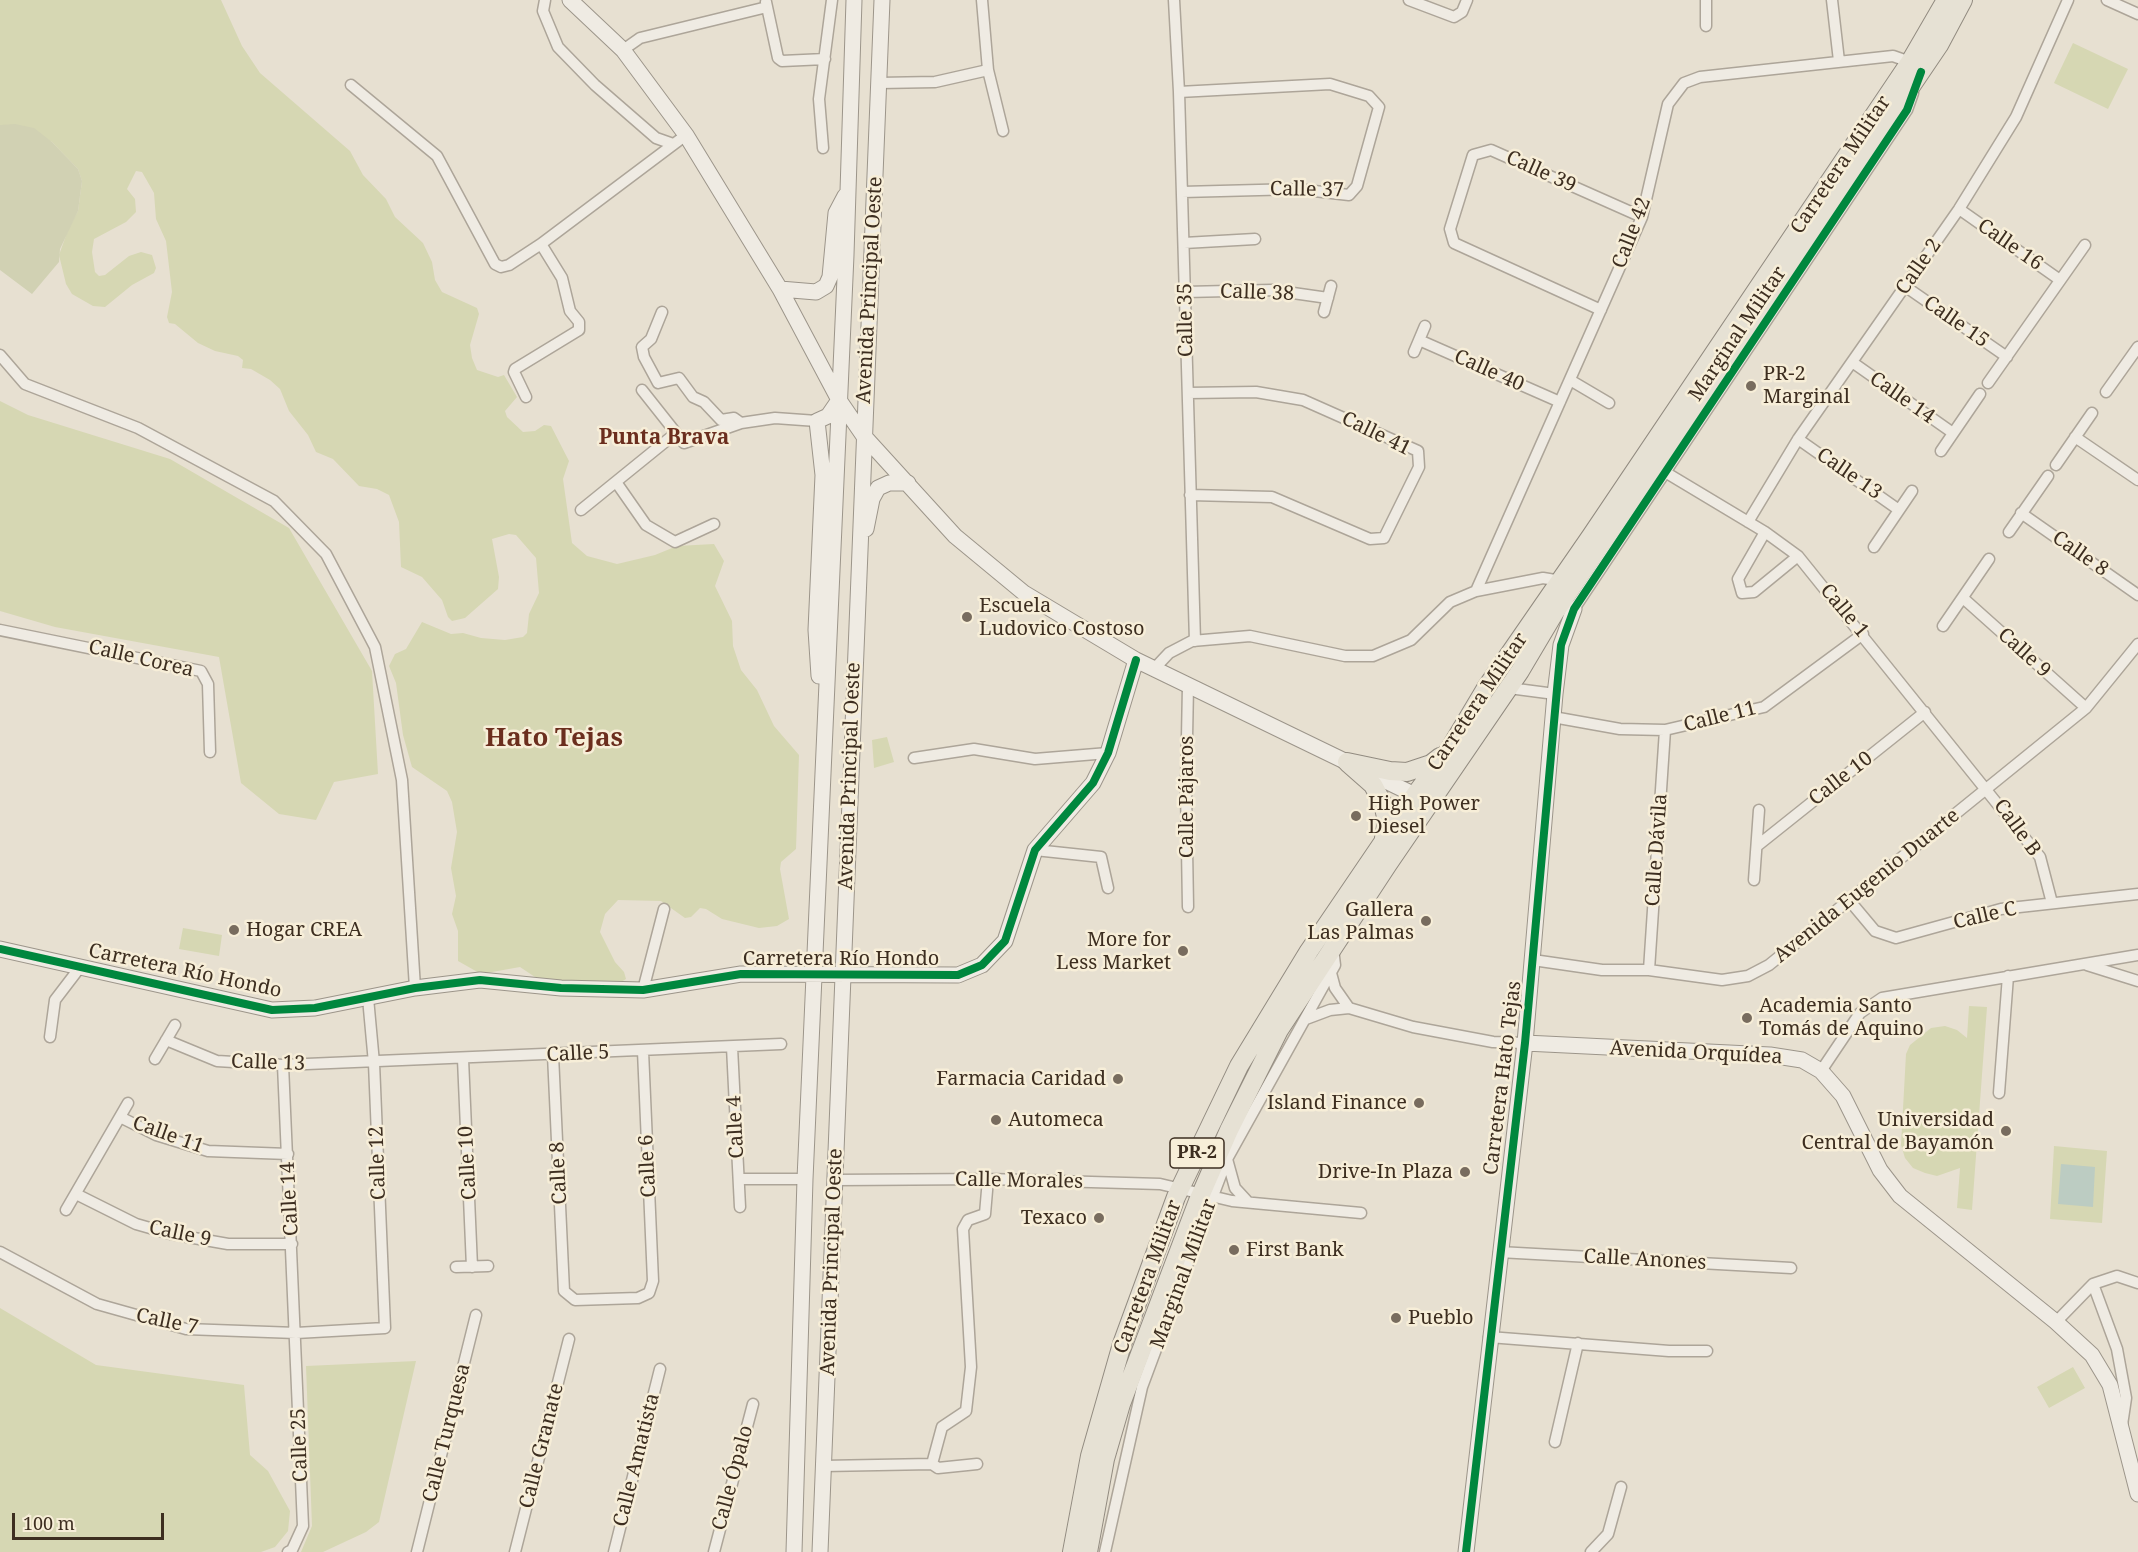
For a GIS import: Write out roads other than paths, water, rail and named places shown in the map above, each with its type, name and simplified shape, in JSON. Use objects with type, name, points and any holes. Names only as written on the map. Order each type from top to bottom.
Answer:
[{"type":"main road","name":"Carretera Militar","points":[[1072,1552],[1090,1456],[1122,1344],[1180,1188],[1239,1066],[1266,1018],[1383,840],[1423,799],[1509,688],[1556,612],[1915,67],[1946,0]]},
{"type":"main road","name":"Carretera Militar","points":[[1088,1552],[1105,1459],[1121,1404],[1207,1195],[1229,1130],[1279,1030],[1333,949],[1486,688],[1915,67],[1964,0]]},
{"type":"main road","points":[[1347,762],[1390,771],[1407,772],[1431,764],[1449,750]]},
{"type":"main road","points":[[1347,762],[1373,785],[1383,804],[1387,821],[1383,840]]},
{"type":"street","points":[[545,0],[543,10],[558,47],[595,85],[656,138],[679,140]]},
{"type":"street","points":[[570,0],[623,50],[679,140],[780,289],[839,400],[863,435],[955,536],[1024,593],[1136,660],[1423,799]]},
{"type":"street","points":[[824,148],[819,99],[832,14],[832,0]]},
{"type":"street","name":"Avenida Principal Oeste","points":[[820,1552],[836,1180],[841,975],[852,759],[863,435],[882,0]]},
{"type":"street","points":[[982,0],[988,70],[1002,131]]},
{"type":"street","name":"Calle 35","points":[[1174,0],[1184,243],[1195,641]]},
{"type":"street","points":[[1409,0],[1454,17],[1462,12],[1467,0]]},
{"type":"street","points":[[1706,0],[1706,26]]},
{"type":"street","points":[[1832,0],[1839,61]]},
{"type":"street","name":"Calle 2","points":[[1748,522],[1798,439],[1959,209],[2016,117],[2068,0]]},
{"type":"street","points":[[2107,0],[2138,14]]},
{"type":"street","points":[[623,50],[640,38],[767,3],[778,58],[782,61],[825,60]]},
{"type":"street","points":[[832,14],[854,7]]},
{"type":"street","name":"Avenida Principal Oeste","points":[[794,1552],[805,1179],[854,7]]},
{"type":"street","name":"Calle 42","points":[[1476,591],[1642,217],[1668,104],[1684,83],[1700,76],[1893,56],[1915,67]]},
{"type":"street","name":"Marginal Militar","points":[[1574,609],[1907,110],[1915,67]]},
{"type":"street","points":[[879,83],[935,82],[988,70]]},
{"type":"street","name":"Calle 37","points":[[1179,92],[1330,84],[1369,96],[1379,107],[1358,186],[1349,195],[1297,189],[1182,192]]},
{"type":"street","points":[[351,85],[437,156],[495,264],[501,267],[509,265],[541,244],[679,140]]},
{"type":"street","name":"Calle 39","points":[[1601,310],[1454,243],[1450,229],[1473,155],[1491,150],[1642,217]]},
{"type":"street","points":[[780,289],[816,292],[826,286],[830,277],[836,213],[847,194]]},
{"type":"street","name":"Calle 16","points":[[1959,209],[2060,280]]},
{"type":"street","points":[[1184,243],[1255,239]]},
{"type":"street","points":[[526,397],[514,372],[515,369],[579,330],[579,322],[570,311],[562,278],[541,244]]},
{"type":"street","points":[[1988,383],[2085,245]]},
{"type":"street","points":[[1323,312],[1331,286]]},
{"type":"street","name":"Calle 15","points":[[1906,287],[2007,357]]},
{"type":"street","name":"Calle 38","points":[[1185,292],[1272,290],[1328,298]]},
{"type":"street","points":[[662,312],[651,339],[642,347],[644,357],[658,383],[679,378],[693,396],[704,402],[721,420],[734,418],[741,423]]},
{"type":"street","points":[[1413,352],[1425,326]]},
{"type":"street","name":"Calle 40","points":[[1419,340],[1560,402]]},
{"type":"street","points":[[2106,392],[2133,363],[2138,347]]},
{"type":"street","points":[[0,355],[25,384],[138,428],[274,501],[326,554],[375,647],[396,747],[402,780],[415,988]]},
{"type":"street","name":"Calle 14","points":[[1852,362],[1953,433]]},
{"type":"street","points":[[1570,380],[1610,403]]},
{"type":"street","points":[[642,390],[684,443],[690,443],[741,423],[775,418],[817,421],[828,416],[839,400]]},
{"type":"street","name":"Calle 41","points":[[1188,393],[1256,392],[1303,400],[1418,452],[1419,467],[1384,538],[1370,539],[1272,497],[1190,495]]},
{"type":"street","points":[[1941,451],[1980,394]]},
{"type":"street","points":[[2056,465],[2092,413]]},
{"type":"street","points":[[817,421],[823,475],[816,630],[818,667],[825,712]]},
{"type":"street","points":[[581,510],[676,433]]},
{"type":"street","points":[[2075,437],[2138,480]]},
{"type":"street","name":"Calle 13","points":[[1798,439],[1899,510]]},
{"type":"street","name":"Calle 1","points":[[1665,472],[1765,532],[1798,556],[1988,789]]},
{"type":"street","points":[[2008,532],[2048,476]]},
{"type":"street","points":[[616,482],[646,525],[675,542],[714,525]]},
{"type":"street","points":[[858,564],[874,494],[883,484],[908,483]]},
{"type":"street","points":[[1874,547],[1912,491]]},
{"type":"street","name":"Calle 8","points":[[2021,513],[2138,595]]},
{"type":"street","points":[[1765,532],[1738,579],[1742,593],[1754,592],[1798,556]]},
{"type":"street","points":[[1943,626],[1989,559]]},
{"type":"street","points":[[1154,669],[1169,653],[1195,641],[1251,636],[1345,656],[1373,656],[1411,640],[1450,602],[1476,591],[1543,578],[1561,581]]},
{"type":"street","name":"Calle 9","points":[[1963,598],[2086,708]]},
{"type":"street","name":"Carretera Hato Tejas","points":[[1466,1552],[1489,1337],[1525,1043],[1555,694],[1561,645],[1574,609]]},
{"type":"street","name":"Calle Corea","points":[[0,630],[201,671],[208,684],[210,752]]},
{"type":"street","name":"Calle 11","points":[[1553,717],[1620,729],[1665,730],[1764,707],[1863,634]]},
{"type":"street","name":"Avenida Eugenio Duarte","points":[[1533,960],[1602,970],[1649,970],[1722,980],[1748,976],[1769,964],[2086,708],[2138,644]]},
{"type":"street","name":"Carretera Río Hondo","points":[[0,949],[272,1010],[315,1008],[415,988],[480,980],[561,988],[643,990],[741,974],[958,975],[982,965],[1005,941],[1035,850],[1093,783],[1108,753],[1136,660]]},
{"type":"street","name":"Calle Pájaros","points":[[1188,686],[1188,907]]},
{"type":"street","points":[[1509,688],[1555,694]]},
{"type":"street","name":"Calle 10","points":[[1757,846],[1925,712]]},
{"type":"street","name":"Calle Dávila","points":[[1649,970],[1665,730]]},
{"type":"street","points":[[914,758],[974,749],[1035,759],[1108,753]]},
{"type":"street","name":"Calle B","points":[[1988,789],[2040,857],[2052,903]]},
{"type":"street","points":[[1754,880],[1759,810]]},
{"type":"street","points":[[1035,850],[1101,857],[1108,888]]},
{"type":"street","name":"Calle C","points":[[1849,900],[1875,931],[1896,938],[2001,909],[2138,894]]},
{"type":"street","points":[[643,990],[664,909]]},
{"type":"street","name":"Marginal Militar","points":[[1105,1552],[1111,1515],[1142,1387],[1207,1195],[1331,973],[1335,965],[1333,949]]},
{"type":"street","points":[[1821,1071],[1860,1013],[1872,1002],[2008,976],[2138,955]]},
{"type":"street","points":[[2084,965],[2138,981]]},
{"type":"street","points":[[50,1037],[55,1000],[81,966]]},
{"type":"street","points":[[1306,1019],[1330,1010],[1349,1008],[1335,988],[1331,973]]},
{"type":"street","points":[[1999,1093],[2008,976]]},
{"type":"street","name":"Calle 12","points":[[368,998],[374,1063],[385,1328]]},
{"type":"street","name":"Avenida Orquídea","points":[[1349,1008],[1413,1027],[1493,1042],[1770,1055],[1802,1060],[1821,1071],[1843,1096],[1880,1170],[1900,1196],[2056,1322],[2092,1355],[2110,1385],[2138,1494]]},
{"type":"street","points":[[155,1059],[176,1025]]},
{"type":"street","name":"Calle 13","points":[[166,1040],[217,1061],[283,1065],[374,1063]]},
{"type":"street","name":"Calle 5","points":[[374,1063],[781,1044]]},
{"type":"street","name":"Calle 4","points":[[732,1047],[740,1207]]},
{"type":"street","name":"Calle 6","points":[[564,1291],[575,1300],[638,1298],[649,1293],[653,1281],[643,1051]]},
{"type":"street","name":"Calle 8","points":[[553,1055],[564,1291]]},
{"type":"street","name":"Calle 10","points":[[463,1059],[472,1267]]},
{"type":"street","name":"Calle 14","points":[[283,1065],[296,1333]]},
{"type":"street","points":[[66,1210],[128,1103]]},
{"type":"street","name":"Calle 11","points":[[120,1117],[156,1135],[208,1151],[288,1154]]},
{"type":"street","points":[[1227,1159],[1235,1188],[1247,1201]]},
{"type":"street","points":[[739,1179],[805,1179]]},
{"type":"street","points":[[932,1464],[942,1428],[966,1411],[971,1367],[963,1229],[968,1220],[985,1214],[988,1179]]},
{"type":"street","name":"Calle Morales","points":[[836,1180],[988,1179],[1160,1184],[1247,1201],[1361,1213]]},
{"type":"street","name":"Calle 9","points":[[76,1194],[136,1224],[171,1234],[228,1244],[292,1244]]},
{"type":"street","name":"Calle 7","points":[[0,1252],[96,1305],[186,1329],[296,1333],[385,1328]]},
{"type":"street","name":"Calle Anones","points":[[1499,1252],[1791,1268]]},
{"type":"street","points":[[456,1267],[488,1266]]},
{"type":"street","points":[[2056,1322],[2093,1284],[2117,1276],[2138,1282]]},
{"type":"street","points":[[2093,1284],[2117,1348],[2126,1398],[2122,1431]]},
{"type":"street","name":"Calle Turquesa","points":[[417,1552],[476,1315]]},
{"type":"street","name":"Calle 25","points":[[288,1552],[292,1550],[303,1526],[296,1333]]},
{"type":"street","points":[[1489,1337],[1669,1351],[1707,1351]]},
{"type":"street","name":"Calle Granate","points":[[516,1552],[569,1339]]},
{"type":"street","points":[[1555,1442],[1578,1343]]},
{"type":"street","name":"Calle Amatista","points":[[614,1552],[660,1369]]},
{"type":"street","name":"Calle Ópalo","points":[[714,1552],[753,1404]]},
{"type":"street","points":[[823,1466],[932,1464],[938,1468],[977,1464]]},
{"type":"street","points":[[1591,1552],[1608,1534],[1621,1487]]},
{"type":"place","name":"PR-2 Marginal","points":[[1751,386]]},
{"type":"place","name":"Escuela Ludovico Costoso","points":[[967,617]]},
{"type":"place","name":"High Power Diesel","points":[[1356,816]]},
{"type":"place","name":"Gallera Las Palmas","points":[[1426,921]]},
{"type":"place","name":"Hogar CREA","points":[[234,930]]},
{"type":"place","name":"More for Less Market","points":[[1183,951]]},
{"type":"place","name":"Academia Santo Tomás de Aquino","points":[[1747,1018]]},
{"type":"place","name":"Farmacia Caridad","points":[[1118,1079]]},
{"type":"place","name":"Island Finance","points":[[1419,1103]]},
{"type":"place","name":"Automeca","points":[[996,1120]]},
{"type":"place","name":"Universidad Central de Bayamón","points":[[2006,1131]]},
{"type":"place","name":"Drive-In Plaza","points":[[1465,1172]]},
{"type":"place","name":"Texaco","points":[[1099,1218]]},
{"type":"place","name":"First Bank","points":[[1234,1250]]},
{"type":"place","name":"Pueblo","points":[[1396,1318]]},
{"type":"district","name":"Punta Brava","points":[[664,438]]},
{"type":"district","name":"Hato Tejas","points":[[554,739]]}]
